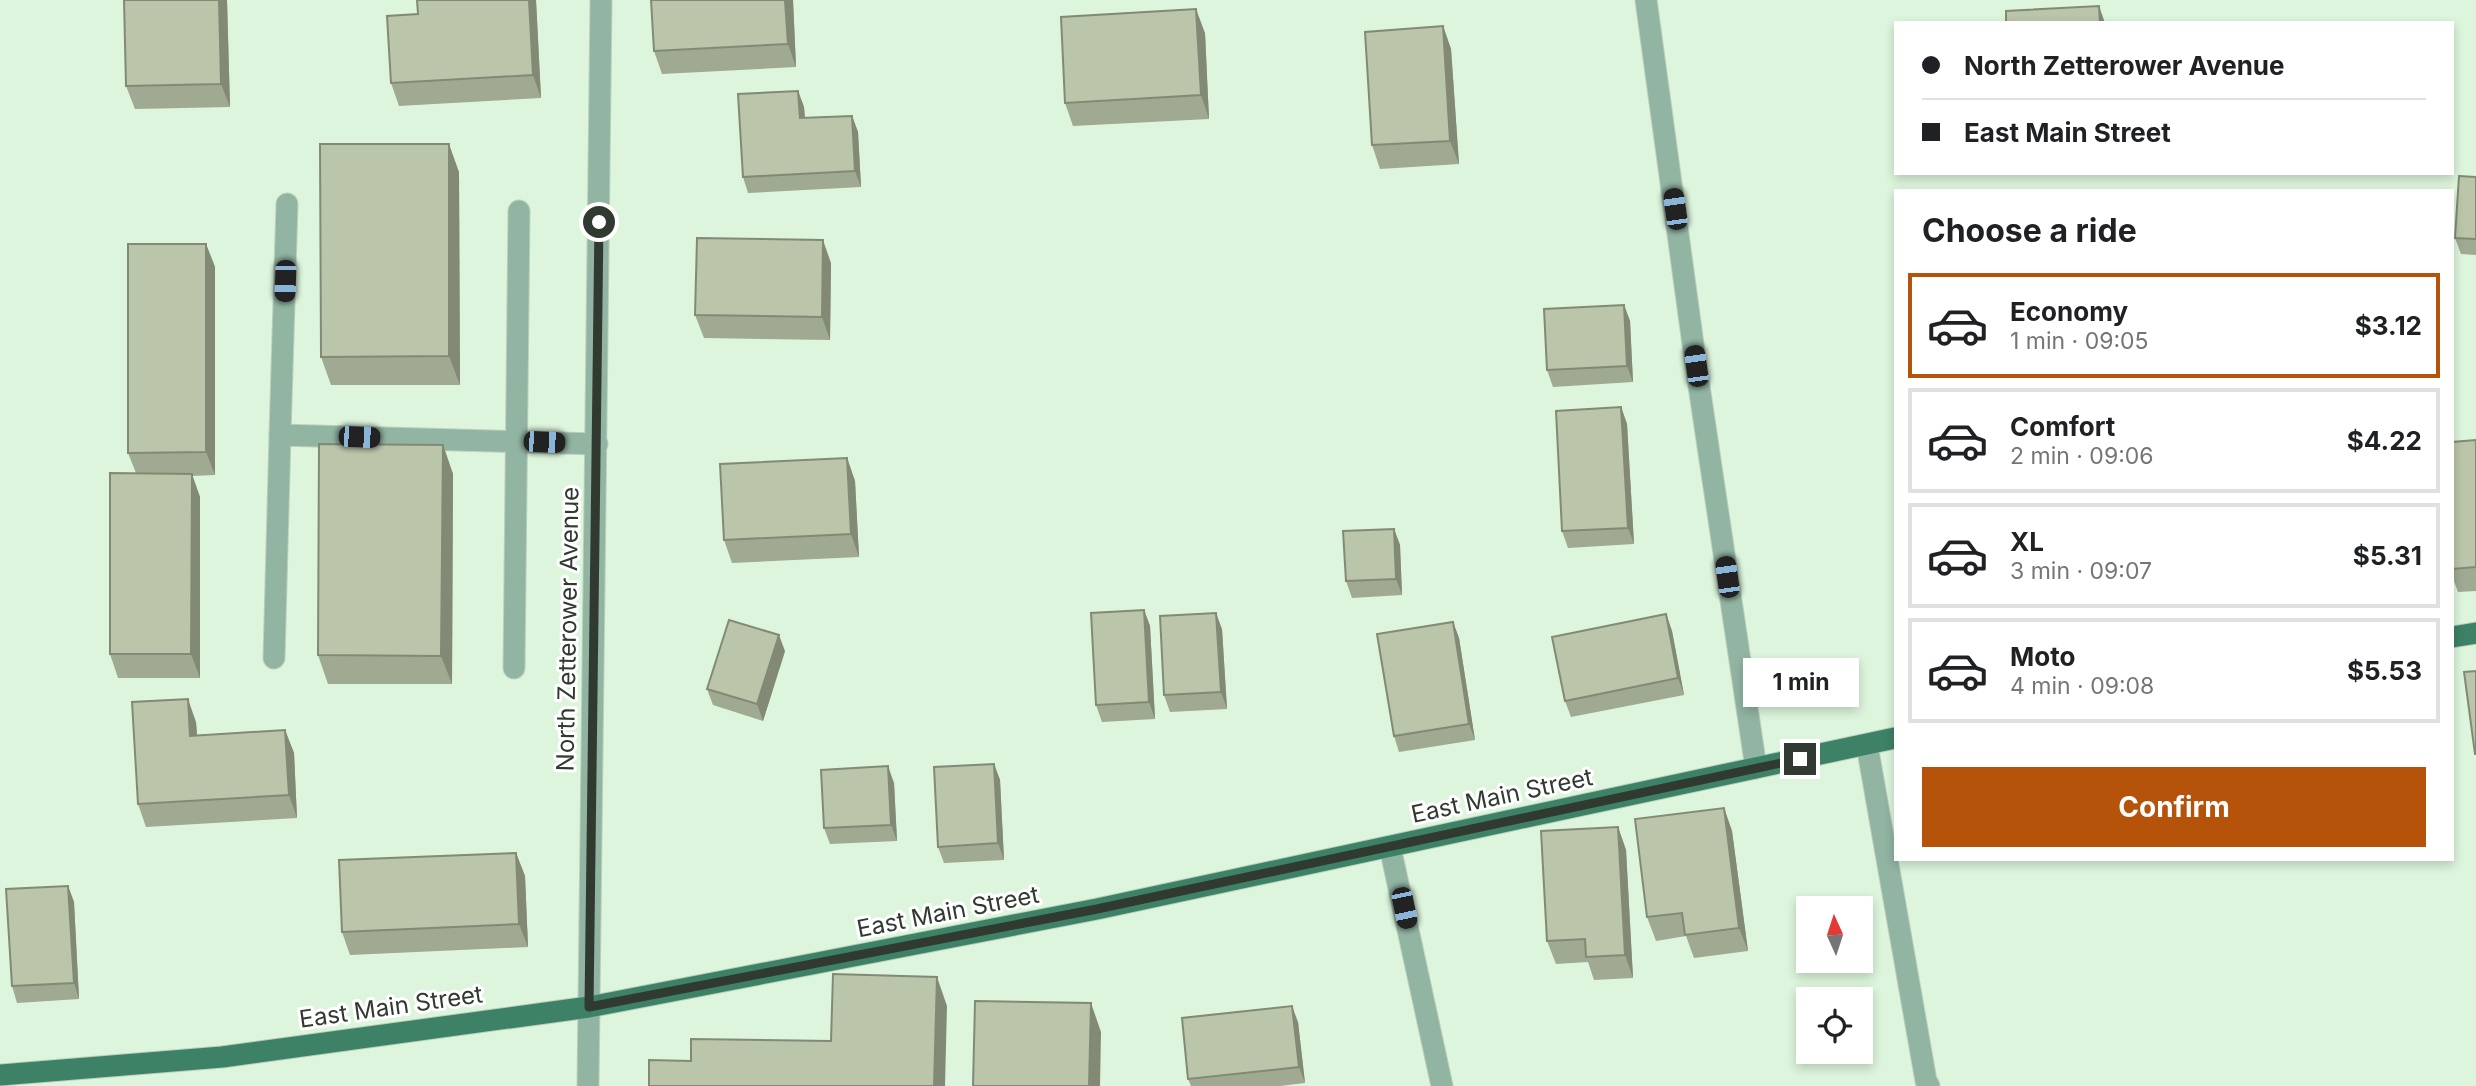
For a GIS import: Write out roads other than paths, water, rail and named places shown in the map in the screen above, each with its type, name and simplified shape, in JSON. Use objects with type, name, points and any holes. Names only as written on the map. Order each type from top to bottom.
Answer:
[{"type":"main road","points":[[2454,637],[2476,633]]},
{"type":"main road","name":"East Main Street","points":[[0,1075],[222,1057],[589,1007],[1097,909],[1894,738]]},
{"type":"street","name":"North Zetterower Avenue","points":[[587,1086],[601,0]]},
{"type":"street","points":[[1646,0],[1696,366],[1756,768]]},
{"type":"street","points":[[274,658],[287,204]]},
{"type":"street","points":[[514,668],[519,211]]},
{"type":"street","points":[[280,435],[597,444]]},
{"type":"street","points":[[1867,745],[1929,1086]]},
{"type":"street","points":[[1390,847],[1442,1086]]}]
